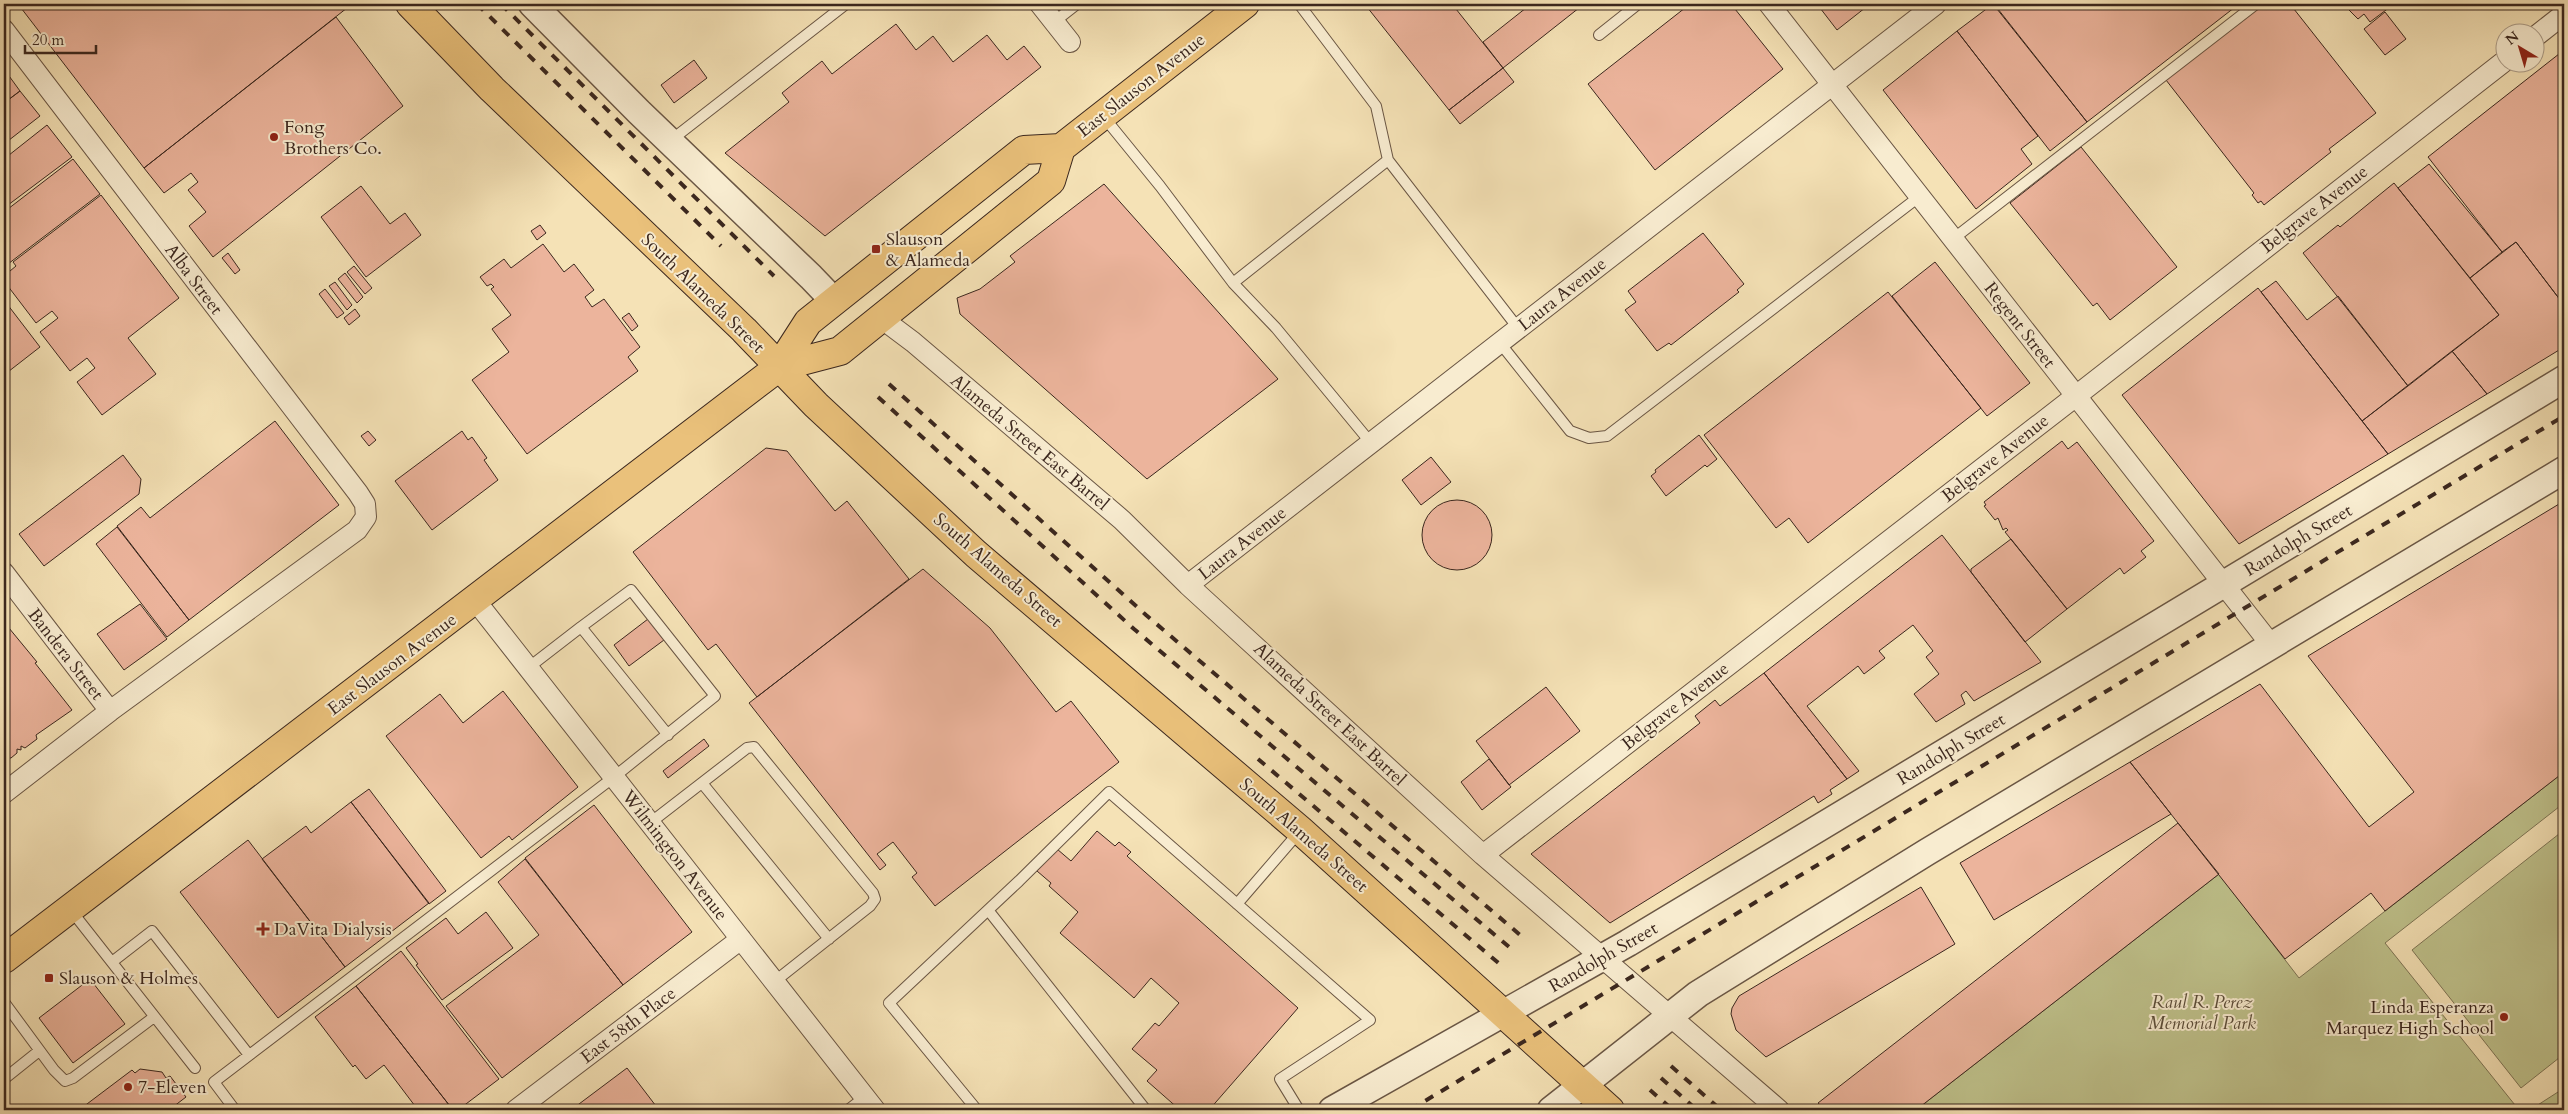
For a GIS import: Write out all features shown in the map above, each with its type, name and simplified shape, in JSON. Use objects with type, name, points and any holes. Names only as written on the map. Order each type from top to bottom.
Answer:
[{"type":"main road","name":"South Alameda Street","points":[[410,4],[492,89],[744,330],[816,405],[976,554],[1300,830],[1610,1110]]},
{"type":"main road","name":"East Slauson Avenue","points":[[4,959],[779,367],[808,322],[1024,150],[1061,148],[1245,4]]},
{"type":"main road","name":"East Slauson Avenue","points":[[779,367],[840,351],[1051,181],[1061,148]]},
{"type":"street","points":[[532,4],[812,276],[834,301]]},
{"type":"street","points":[[1040,4],[1070,42]]},
{"type":"street","name":"Regent Street","points":[[1769,4],[2272,646]]},
{"type":"street","name":"Laura Avenue","points":[[1188,585],[1831,83],[1936,4]]},
{"type":"street","points":[[2546,28],[2564,14]]},
{"type":"street","name":"Alba Street","points":[[4,30],[365,504],[366,517],[357,530],[110,711]]},
{"type":"street","name":"Belgrave Avenue","points":[[1483,855],[2496,68]]},
{"type":"street","name":"Alameda Street East Barrel","points":[[881,318],[928,355],[1122,520],[1188,585],[1483,855],[1779,1110]]},
{"type":"street","name":"Randolph Street","points":[[1332,1110],[1603,958],[2564,380]]},
{"type":"street","points":[[1551,1110],[1584,1086],[1698,994],[1927,852],[2564,470]]},
{"type":"street","name":"Bandera Street","points":[[4,574],[110,711]]},
{"type":"street","name":"Wilmington Avenue","points":[[475,600],[870,1104]]},
{"type":"street","points":[[4,793],[110,711]]},
{"type":"street","name":"East 58th Place","points":[[516,1110],[741,939]]},
{"type":"lane","points":[[670,140],[846,4]]},
{"type":"lane","points":[[1054,22],[1077,4]]},
{"type":"lane","points":[[1299,4],[1376,106],[1388,160],[1518,328]]},
{"type":"lane","points":[[1599,35],[1638,4]]},
{"type":"lane","points":[[1953,239],[2256,4]]},
{"type":"lane","points":[[1102,116],[1160,186],[1234,283],[1276,328],[1371,443]]},
{"type":"lane","points":[[1234,283],[1388,160]]},
{"type":"lane","points":[[1500,343],[1570,431],[1589,438],[1607,436],[1920,196]]},
{"type":"lane","points":[[235,1110],[214,1082],[614,777],[715,696],[631,590],[528,668]]},
{"type":"lane","points":[[582,627],[668,734]]},
{"type":"lane","points":[[650,823],[747,748],[754,747],[873,893],[875,899],[870,906],[774,982]]},
{"type":"lane","points":[[702,783],[829,939]]},
{"type":"lane","points":[[977,1110],[888,1003],[988,910],[1108,792],[1370,1020],[1280,1078],[1300,1110]]},
{"type":"lane","points":[[1238,904],[1300,830]]},
{"type":"lane","points":[[70,909],[195,1068]]},
{"type":"lane","points":[[988,910],[1146,1110]]},
{"type":"lane","points":[[112,962],[152,931],[250,1055]]},
{"type":"lane","points":[[4,1002],[39,1051],[65,1081],[72,1078],[154,1017]]},
{"type":"lane","points":[[4,1079],[39,1051]]},
{"type":"lane","points":[[848,1110],[870,1104]]},
{"type":"green space","name":"Raul R. Perez Memorial Park","points":[[2564,772],[2564,803],[2385,943],[2519,1110],[1916,1110],[2219,874],[2299,978]]},
{"type":"green space","name":"Linda Esperanza Marquez High School","points":[[2564,830],[2564,1054],[2521,1088],[2412,950]]},
{"type":"green space","points":[[2558,1092],[2564,1099],[2564,1110],[2530,1110]]},
{"type":"building","points":[[18,4],[352,4],[144,168]]},
{"type":"building","points":[[1371,4],[1452,4],[1503,68],[1449,110],[1367,7]]},
{"type":"building","points":[[1531,4],[1584,4],[1503,68],[1483,42]]},
{"type":"building","points":[[1690,4],[1731,4],[1783,69],[1655,170],[1588,84]]},
{"type":"building","points":[[1817,4],[1870,4],[1837,30]]},
{"type":"building","points":[[1993,4],[2087,122],[2050,151],[1957,31]]},
{"type":"building","points":[[1994,4],[2239,4],[2087,122]]},
{"type":"building","points":[[2264,4],[2290,4],[2376,113],[2329,149],[2331,152],[2264,205],[2261,201],[2258,203],[2252,195],[2254,193],[2166,80]]},
{"type":"building","points":[[2343,4],[2394,4],[2370,22],[2364,14],[2358,19]]},
{"type":"building","points":[[2385,12],[2406,39],[2385,55],[2364,29]]},
{"type":"building","name":"Fong Brothers Co.","points":[[336,17],[403,106],[213,257],[189,226],[206,212],[188,190],[198,182],[191,173],[164,193],[144,168]]},
{"type":"building","points":[[896,24],[916,50],[933,36],[953,62],[987,35],[1007,60],[1024,46],[1041,67],[825,236],[725,153],[789,102],[782,93],[822,61],[832,74]]},
{"type":"building","points":[[1957,31],[2038,136],[2021,149],[2032,164],[1976,209],[1883,90]]},
{"type":"building","points":[[2564,50],[2564,305],[2516,242],[2502,252],[2428,157],[2536,72],[2546,72],[2546,64]]},
{"type":"building","points":[[694,60],[707,78],[674,103],[661,85]]},
{"type":"building","points":[[1503,68],[1514,82],[1460,124],[1449,110]]},
{"type":"building","points":[[4,69],[20,91],[4,103]]},
{"type":"building","points":[[20,91],[40,116],[4,144],[4,103]]},
{"type":"building","points":[[47,125],[72,157],[4,208],[4,159]]},
{"type":"building","points":[[2081,147],[2177,267],[2110,320],[2097,303],[2093,306],[2010,203]]},
{"type":"building","points":[[73,159],[100,194],[4,267],[4,212]]},
{"type":"building","points":[[2429,164],[2502,252],[2470,278],[2398,188]]},
{"type":"building","points":[[2394,183],[2499,315],[2408,386],[2303,253],[2338,225],[2340,227]]},
{"type":"building","points":[[1104,184],[1278,379],[1147,479],[960,314],[957,298],[980,289],[1015,262],[1010,256]]},
{"type":"building","points":[[361,186],[390,224],[405,213],[421,235],[366,277],[321,217]]},
{"type":"building","points":[[101,195],[179,298],[128,338],[156,374],[102,415],[77,382],[95,368],[87,358],[70,371],[40,332],[58,318],[52,311],[36,323],[4,281],[4,276],[16,266],[13,262]]},
{"type":"building","points":[[540,225],[546,233],[537,240],[531,231]]},
{"type":"building","points":[[1703,233],[1744,284],[1737,290],[1739,292],[1671,345],[1669,343],[1657,351],[1625,310],[1636,302],[1628,291]]},
{"type":"building","points":[[2516,242],[2564,305],[2564,347],[2487,394],[2452,351],[2499,315],[2470,278]]},
{"type":"building","points":[[543,244],[564,272],[574,264],[594,290],[585,297],[592,307],[604,299],[640,347],[628,357],[638,371],[527,454],[472,380],[509,352],[492,329],[511,315],[491,289],[494,287],[491,284],[487,286],[480,277],[504,259],[511,268]]},
{"type":"building","points":[[228,253],[240,270],[235,274],[222,258]]},
{"type":"building","points":[[1935,262],[2030,383],[1987,416],[1892,296]]},
{"type":"building","points":[[354,266],[372,288],[365,294],[347,272]]},
{"type":"building","points":[[345,273],[363,297],[357,303],[338,279]]},
{"type":"building","points":[[2276,281],[2307,320],[2338,296],[2408,386],[2362,421],[2261,292]]},
{"type":"building","points":[[335,282],[352,305],[347,310],[329,286]]},
{"type":"building","points":[[2258,288],[2388,454],[2239,544],[2122,395]]},
{"type":"building","points":[[325,289],[344,313],[337,318],[319,294]]},
{"type":"building","points":[[1888,292],[1981,408],[1808,543],[1789,518],[1776,528],[1704,435]]},
{"type":"building","points":[[4,300],[40,347],[4,375]]},
{"type":"building","points":[[355,309],[360,316],[349,325],[344,318]]},
{"type":"building","points":[[629,313],[638,326],[632,331],[622,318]]},
{"type":"building","points":[[2452,351],[2487,394],[2388,454],[2362,421]]},
{"type":"building","points":[[275,421],[339,505],[189,620],[117,526],[141,507],[150,518]]},
{"type":"building","points":[[368,431],[376,440],[369,446],[361,436]]},
{"type":"building","points":[[462,431],[468,440],[472,437],[487,458],[484,460],[498,480],[432,530],[395,481]]},
{"type":"building","points":[[1699,435],[1717,459],[1707,467],[1705,465],[1666,496],[1651,476],[1656,472],[1655,470]]},
{"type":"building","points":[[2062,441],[2068,449],[2077,442],[2154,541],[2141,551],[2146,557],[2124,574],[2120,568],[2067,609],[2005,532],[2008,530],[2006,528],[2003,530],[1998,518],[1995,520],[1984,506],[1986,505],[1984,502]]},
{"type":"building","points":[[766,448],[787,451],[835,511],[847,501],[909,579],[757,697],[716,644],[708,650],[633,552]]},
{"type":"building","points":[[123,455],[141,479],[139,494],[44,566],[19,534]]},
{"type":"building","points":[[1431,457],[1451,482],[1421,505],[1402,480]]},
{"type":"building","points":[[1457,500],[1470,503],[1482,510],[1489,522],[1492,535],[1489,548],[1482,560],[1470,567],[1457,570],[1444,567],[1432,560],[1425,548],[1422,535],[1425,522],[1432,510],[1444,503]]},
{"type":"building","points":[[2564,501],[2564,772],[2385,911],[2371,893],[2285,959],[2130,762],[2260,684],[2369,827],[2414,792],[2308,656]]},
{"type":"building","points":[[117,527],[189,620],[167,637],[96,544]]},
{"type":"building","points":[[1942,535],[2041,662],[1974,701],[1966,691],[1961,695],[1965,704],[1936,722],[1914,694],[1939,674],[1926,657],[1933,651],[1913,625],[1879,651],[1885,658],[1864,674],[1858,666],[1807,706],[1859,771],[1847,779],[1764,673]]},
{"type":"building","points":[[2011,539],[2067,609],[2025,642],[1971,572],[1971,569]]},
{"type":"building","points":[[923,569],[990,628],[1056,712],[1071,701],[1119,762],[935,906],[912,877],[917,873],[893,842],[877,854],[886,865],[880,870],[749,703]]},
{"type":"building","points":[[140,604],[167,639],[124,670],[97,634]]},
{"type":"building","points":[[648,619],[664,640],[629,666],[614,645]]},
{"type":"building","points":[[4,622],[37,662],[35,663],[72,710],[36,735],[37,739],[25,748],[21,746],[21,750],[17,749],[17,753],[11,758],[6,758],[7,760],[4,756]]},
{"type":"building","points":[[1764,673],[1847,779],[1830,790],[1832,794],[1818,803],[1814,796],[1610,923],[1531,854],[1700,723],[1695,716],[1715,700],[1720,706]]},
{"type":"building","points":[[1546,687],[1580,731],[1509,785],[1476,741]]},
{"type":"building","points":[[503,691],[578,787],[512,840],[509,836],[481,858],[386,736],[440,694],[463,723]]},
{"type":"building","points":[[704,739],[709,746],[668,778],[663,771]]},
{"type":"building","points":[[1489,759],[1511,787],[1482,810],[1461,782]]},
{"type":"building","points":[[2130,762],[2171,814],[1994,920],[1960,863]]},
{"type":"building","points":[[369,789],[446,891],[429,904],[351,802]]},
{"type":"building","points":[[351,802],[429,903],[345,967],[262,859],[306,826],[311,833]]},
{"type":"building","points":[[594,805],[692,932],[623,985],[525,858]]},
{"type":"building","points":[[2178,823],[2219,874],[1916,1110],[1826,1110],[1818,1103]]},
{"type":"building","points":[[1097,831],[1115,846],[1119,842],[1131,852],[1127,856],[1298,1008],[1209,1110],[1180,1110],[1147,1081],[1157,1070],[1132,1049],[1155,1023],[1159,1026],[1179,1003],[1151,978],[1134,998],[1060,933],[1078,912],[1049,886],[1051,883],[1037,871],[1057,849],[1071,861]]},
{"type":"building","name":"DaVita Dialysis","points":[[248,840],[345,967],[278,1018],[180,892]]},
{"type":"building","points":[[525,859],[623,985],[502,1078],[446,1006],[539,935],[498,882]]},
{"type":"building","points":[[1921,887],[1955,944],[1766,1057],[1736,1030],[1731,1014],[1732,1008],[1739,996]]},
{"type":"building","points":[[486,912],[513,948],[442,1000],[406,948],[446,918],[458,934]]},
{"type":"building","points":[[401,951],[499,1079],[458,1110],[453,1110],[356,986]]},
{"type":"building","name":"7-Eleven","points":[[90,979],[125,1024],[73,1063],[39,1018]]},
{"type":"building","points":[[356,986],[453,1110],[418,1110],[384,1065],[366,1079],[355,1065],[353,1067],[315,1017]]},
{"type":"building","points":[[627,1068],[659,1110],[571,1110]]},
{"type":"building","points":[[140,1069],[162,1072],[166,1078],[170,1076],[186,1097],[169,1110],[79,1110],[132,1070],[135,1073]]},
{"type":"railway","points":[[477,4],[721,246]]},
{"type":"railway","points":[[501,4],[774,276]]},
{"type":"railway","points":[[889,384],[1146,615],[1526,940]]},
{"type":"railway","points":[[878,397],[1134,629],[1515,952]]},
{"type":"railway","points":[[1410,1110],[2564,416]]},
{"type":"railway","points":[[1258,759],[1502,966]]},
{"type":"railway","points":[[1671,1066],[1721,1110]]},
{"type":"railway","points":[[1661,1078],[1697,1110]]},
{"type":"railway","points":[[1650,1090],[1673,1110]]},
{"type":"place","name":"Fong Brothers Co.","points":[[274,137]]},
{"type":"place","name":"Slauson & Alameda","points":[[876,249]]},
{"type":"place","name":"DaVita Dialysis","points":[[263,929]]},
{"type":"place","name":"Slauson & Holmes","points":[[49,978]]},
{"type":"place","name":"Linda Esperanza Marquez High School","points":[[2504,1017]]},
{"type":"place","name":"7-Eleven","points":[[128,1087]]}]
